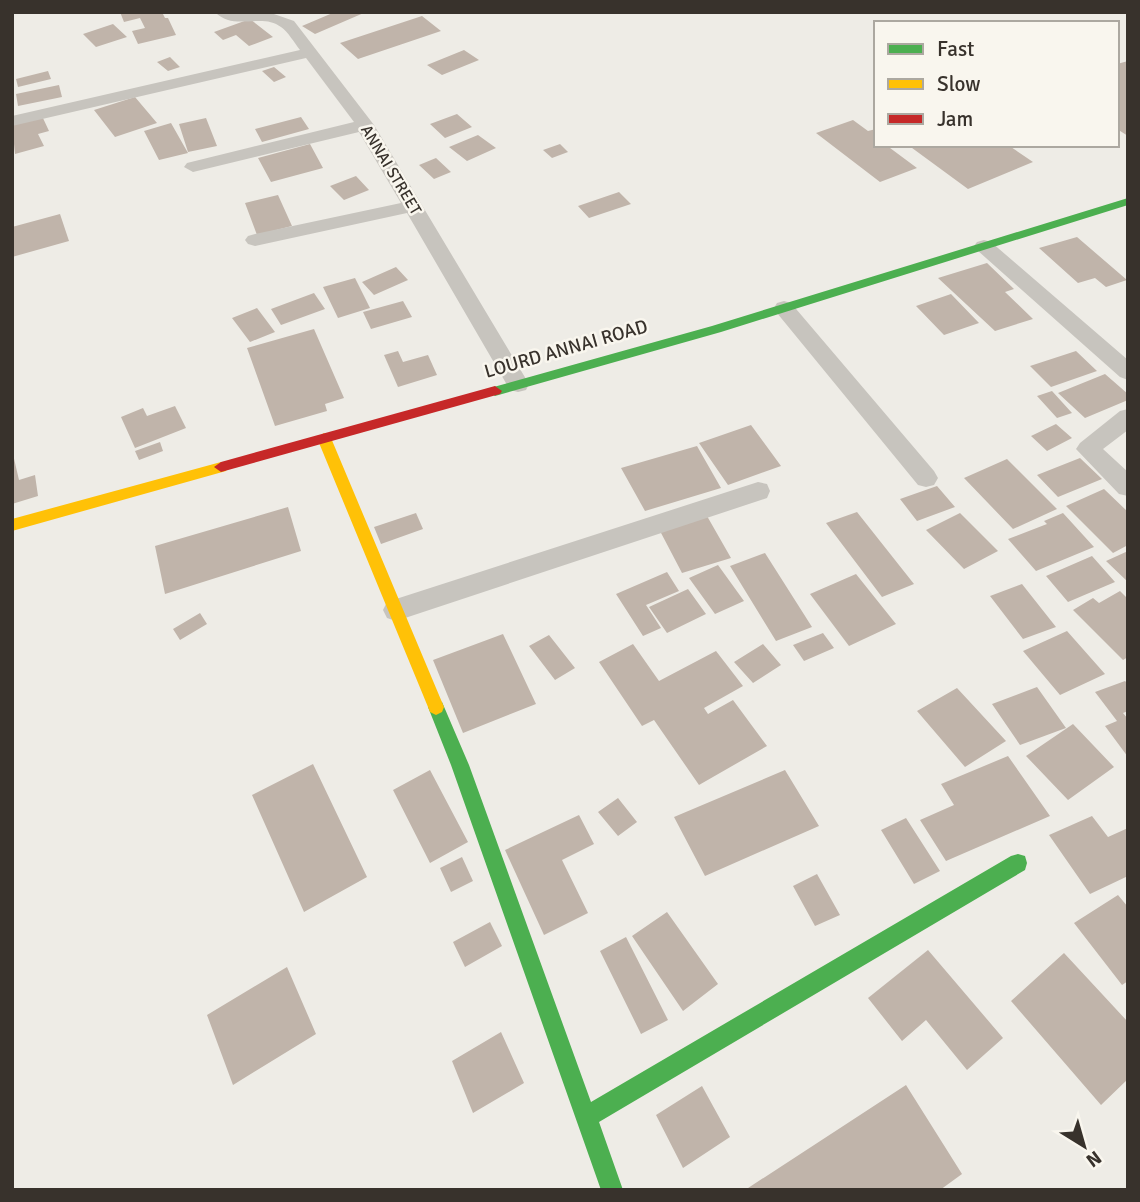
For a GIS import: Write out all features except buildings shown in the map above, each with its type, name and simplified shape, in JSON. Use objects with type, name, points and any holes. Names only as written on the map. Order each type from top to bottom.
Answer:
[{"type":"street","name":"ANNAI STREET","points":[[223,12],[233,18],[280,18],[288,24],[365,125],[518,384]]},
{"type":"street","points":[[12,121],[310,52]]},
{"type":"street","points":[[192,167],[365,125]]},
{"type":"street","name":"LOURD ANNAI ROAD","points":[[12,525],[784,308],[1128,201]]},
{"type":"street","points":[[254,240],[413,206]]},
{"type":"street","points":[[984,246],[1128,372]]},
{"type":"street","points":[[784,308],[926,478]]},
{"type":"street","points":[[1128,417],[1088,449],[1128,486]]},
{"type":"street","points":[[324,438],[460,765],[612,1190]]},
{"type":"street","points":[[396,610],[758,491]]},
{"type":"street","points":[[587,1117],[1018,863]]},
{"type":"traffic: fast","points":[[495,391],[716,329],[1128,201]]},
{"type":"traffic: fast","points":[[436,707],[460,765],[612,1190]]},
{"type":"traffic: fast","points":[[587,1117],[1018,863]]},
{"type":"traffic: slow","points":[[324,438],[436,707]]},
{"type":"traffic: slow","points":[[12,525],[221,467]]},
{"type":"traffic: jam","points":[[221,467],[495,391]]}]
